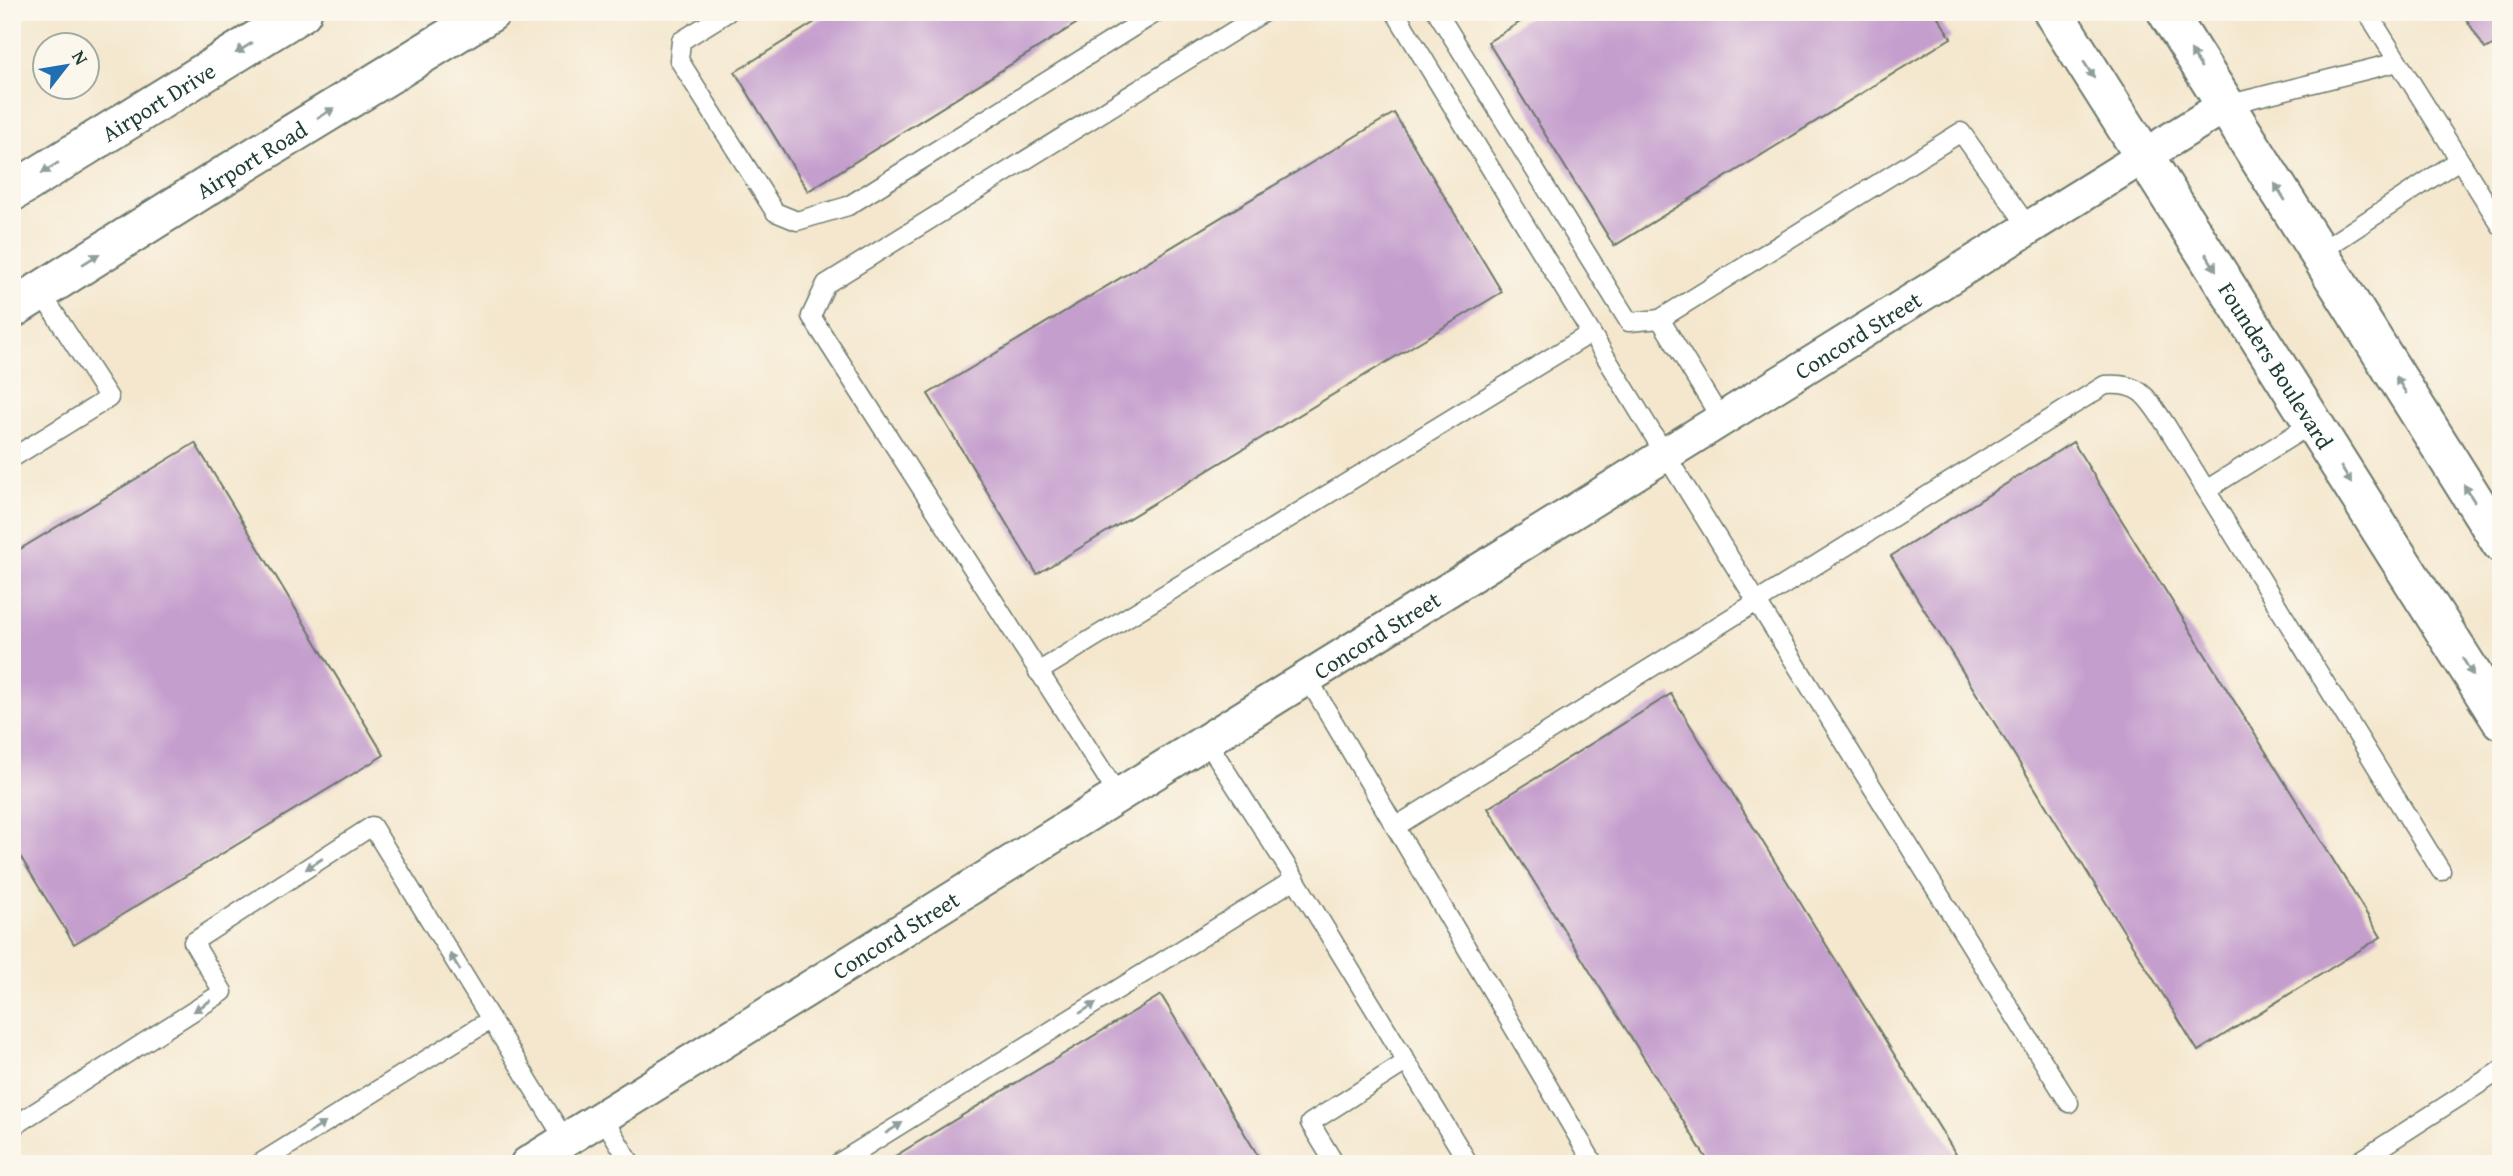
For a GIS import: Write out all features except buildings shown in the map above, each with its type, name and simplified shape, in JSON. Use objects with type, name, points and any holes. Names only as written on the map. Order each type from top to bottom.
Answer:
[{"type":"street","name":"Airport Drive","points":[[12,191],[302,12]]},
{"type":"street","name":"Airport Road","points":[[26,300],[491,12]]},
{"type":"street","name":"Founders Boulevard","points":[[2053,12],[2501,720]]},
{"type":"street","points":[[2167,12],[2501,543]]},
{"type":"street","name":"Concord Street","points":[[527,1164],[2225,105]]},
{"type":"lane","points":[[728,12],[681,41],[679,60],[775,212],[797,221],[848,206],[1157,12]]},
{"type":"lane","points":[[1118,795],[811,316],[826,284],[1264,12]]},
{"type":"lane","points":[[1395,12],[1665,454],[2069,1103]]},
{"type":"lane","points":[[1437,12],[1629,322],[1660,319],[1961,132],[2029,228]]},
{"type":"lane","points":[[2367,12],[2501,226]]},
{"type":"lane","points":[[2225,105],[2398,62]]},
{"type":"lane","points":[[2318,253],[2459,160]]},
{"type":"lane","points":[[12,458],[109,398],[26,300]]},
{"type":"lane","points":[[1660,319],[1721,419]]},
{"type":"lane","points":[[1038,672],[1591,333]]},
{"type":"lane","points":[[1395,827],[2105,385],[2125,383],[2146,395],[2441,871]]},
{"type":"lane","points":[[2206,490],[2313,423]]},
{"type":"lane","points":[[1307,677],[1594,1164]]},
{"type":"lane","points":[[1206,740],[1295,879],[1469,1164]]},
{"type":"lane","points":[[12,1127],[223,992],[193,942],[372,826],[565,1140]]},
{"type":"lane","points":[[836,1164],[1295,879]]},
{"type":"lane","points":[[259,1164],[490,1020]]},
{"type":"lane","points":[[1335,1164],[1310,1123],[1406,1062]]},
{"type":"lane","points":[[2355,1164],[2501,1070]]},
{"type":"lane","points":[[602,1116],[631,1164]]}]
